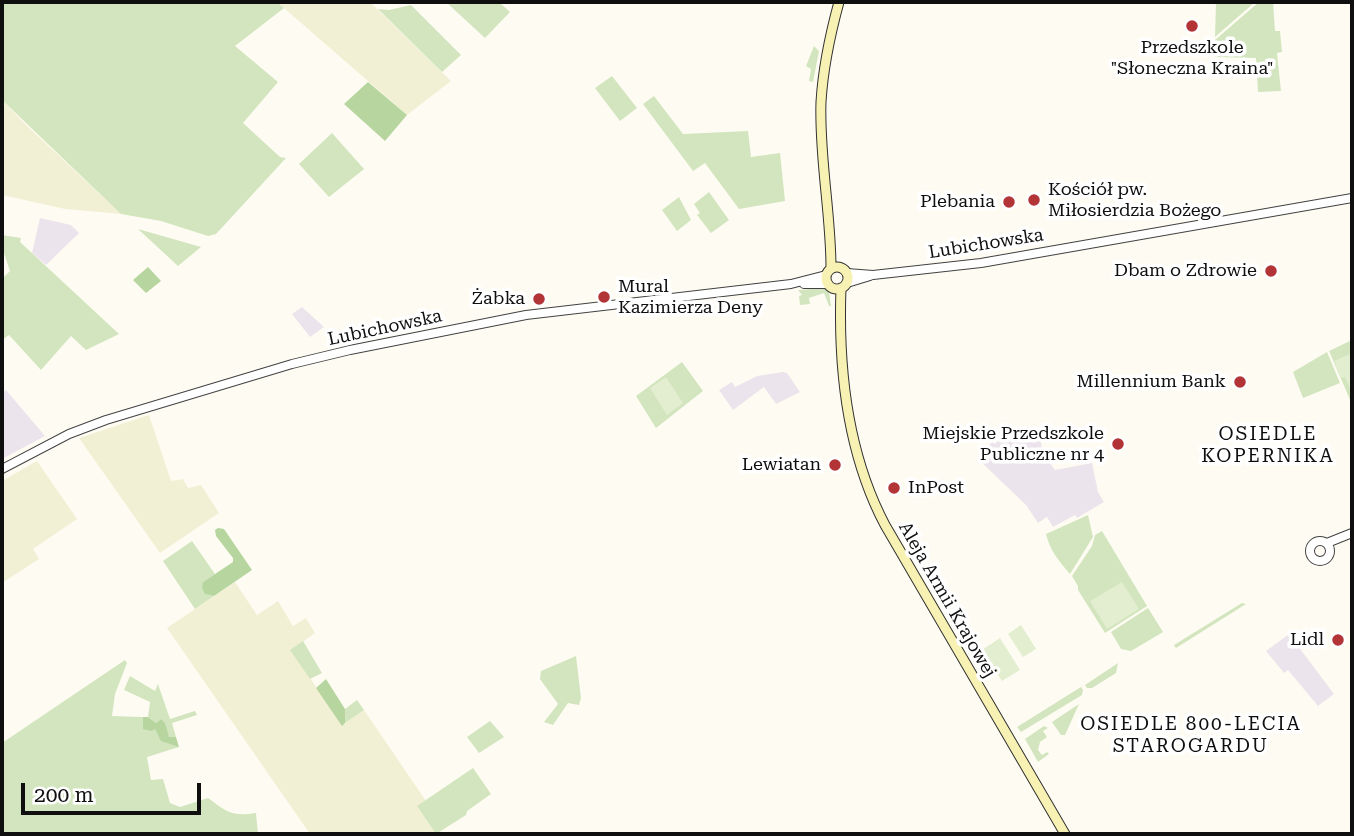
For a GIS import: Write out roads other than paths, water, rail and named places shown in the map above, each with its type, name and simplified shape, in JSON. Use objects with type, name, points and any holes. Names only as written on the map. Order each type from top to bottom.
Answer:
[{"type":"main road","name":"Aleja Armii Krajowej","points":[[839,2],[826,59],[821,104],[822,135],[852,435],[859,465],[874,505],[1065,834]]},
{"type":"street","name":"Lubichowska","points":[[2,469],[69,434],[106,420],[292,364],[350,350],[526,315],[981,262],[1352,198]]},
{"type":"street","points":[[1328,546],[1352,533]]},
{"type":"place","name":"Przedszkole \"Słoneczna Kraina\"","points":[[1192,26]]},
{"type":"place","name":"Kościół pw. Miłosierdzia Bożego","points":[[1034,200]]},
{"type":"place","name":"Plebania","points":[[1009,202]]},
{"type":"place","name":"Dbam o Zdrowie","points":[[1271,271]]},
{"type":"place","name":"Mural Kazimierza Deny","points":[[604,297]]},
{"type":"place","name":"Żabka","points":[[539,299]]},
{"type":"place","name":"Millennium Bank","points":[[1240,382]]},
{"type":"place","name":"Miejskie Przedszkole Publiczne nr 4","points":[[1118,444]]},
{"type":"place","name":"Lewiatan","points":[[835,465]]},
{"type":"place","name":"InPost","points":[[894,488]]},
{"type":"place","name":"Lidl","points":[[1338,640]]},
{"type":"district","name":"OSIEDLE KOPERNIKA","points":[[1268,445]]},
{"type":"district","name":"OSIEDLE 800-LECIA STAROGARDU","points":[[1191,735]]}]
